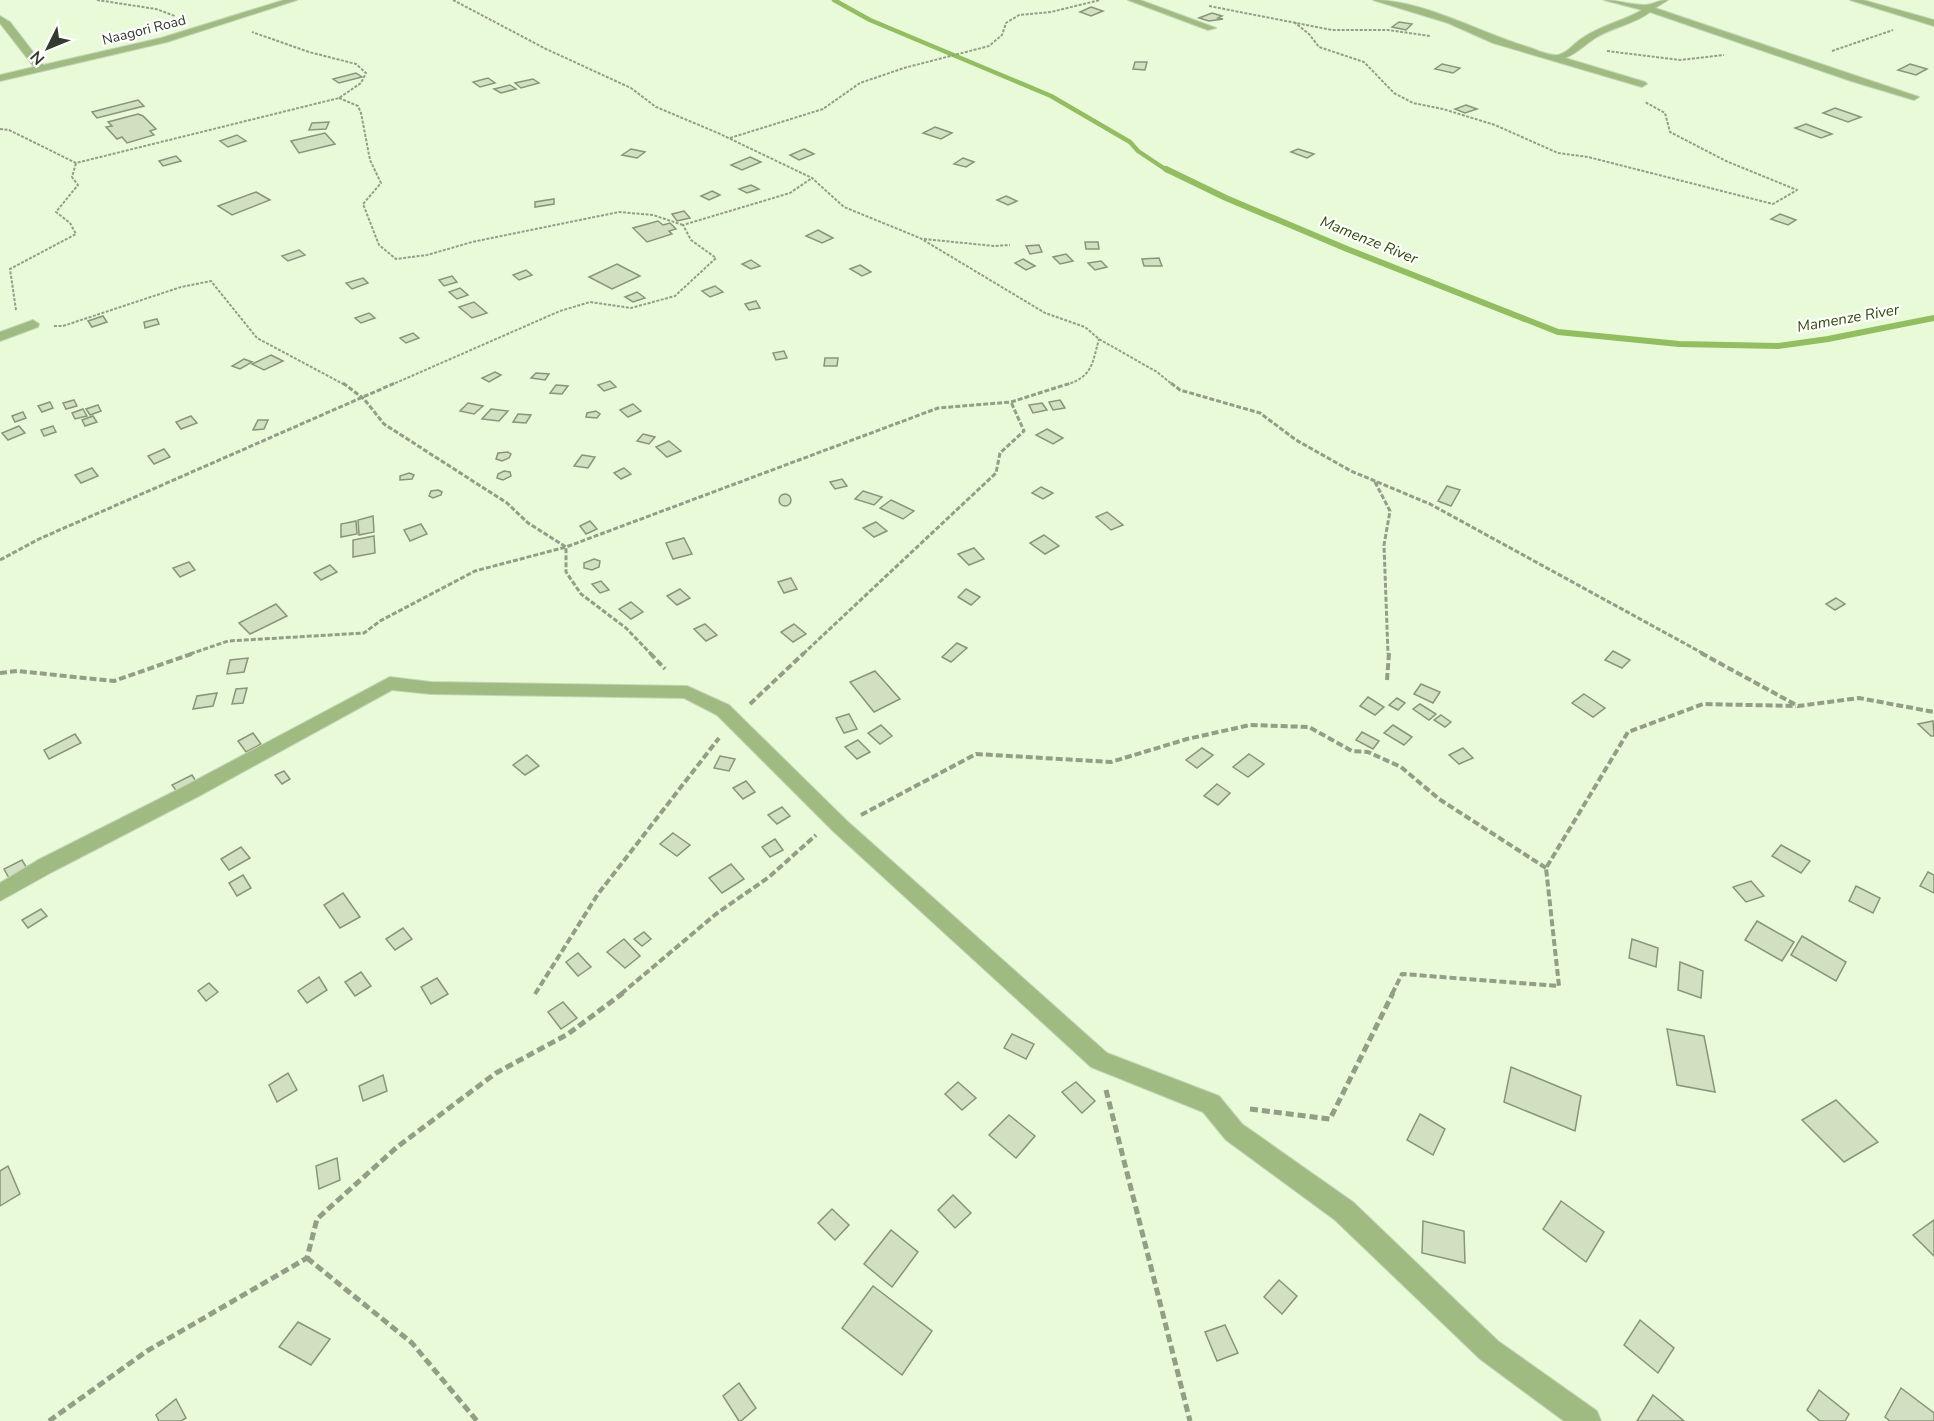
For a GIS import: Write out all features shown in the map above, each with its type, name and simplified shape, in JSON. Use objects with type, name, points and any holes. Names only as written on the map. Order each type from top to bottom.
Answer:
[{"type":"street","name":"Naagori Road","points":[[0,78],[164,40],[292,0]]},
{"type":"street","points":[[1132,0],[1211,28]]},
{"type":"street","points":[[1377,0],[1451,21],[1496,41],[1642,84]]},
{"type":"street","points":[[1608,0],[1647,8],[1854,79],[1914,97]]},
{"type":"street","points":[[1556,59],[1575,51],[1578,46],[1595,34],[1645,12],[1647,8],[1664,0]]},
{"type":"street","points":[[1854,0],[1934,23]]},
{"type":"street","points":[[0,19],[7,24],[40,69]]},
{"type":"street","points":[[0,337],[33,324]]},
{"type":"street","points":[[0,893],[390,683],[431,688],[687,692],[723,710],[840,826],[1099,1060],[1211,1104],[1234,1132],[1344,1211],[1489,1350],[1587,1421]]},
{"type":"path","points":[[97,0],[156,9],[177,17]]},
{"type":"path","points":[[453,0],[546,49],[631,88],[656,107],[812,178],[844,207],[920,238],[1045,313],[1085,327],[1099,339],[1157,372],[1180,390],[1260,413],[1296,440],[1351,471],[1430,504],[1798,706]]},
{"type":"path","points":[[729,139],[823,109],[860,83],[989,46],[1002,35],[1006,23],[1019,15],[1051,12],[1100,0]]},
{"type":"path","points":[[0,129],[9,130],[76,163],[339,98],[361,83],[364,78],[366,72],[357,64],[309,52],[225,22]]},
{"type":"path","points":[[1294,22],[1309,34],[1319,47],[1364,62],[1394,93],[1413,103],[1443,109],[1495,125],[1558,153],[1588,157],[1773,204],[1797,190],[1726,161],[1670,132],[1665,113],[1646,103],[1642,84]]},
{"type":"path","points":[[339,98],[358,106],[364,119],[368,135],[369,159],[381,183],[363,204],[379,245],[396,259],[427,255],[472,242],[619,212],[653,215],[683,225],[790,193],[812,178]]},
{"type":"path","points":[[76,163],[72,177],[78,185],[56,212],[70,223],[76,234],[10,269],[15,309],[33,324],[63,326],[181,287],[211,281],[256,338],[339,380],[364,399],[384,424],[507,503],[528,523],[566,547]]},
{"type":"path","points":[[0,560],[50,534],[364,399],[560,311],[590,303],[631,308],[675,296],[716,258],[691,240],[683,225]]},
{"type":"path","points":[[920,238],[994,246],[1010,245]]},
{"type":"path","points":[[0,673],[17,670],[114,681],[228,641],[364,633],[380,621],[475,571],[566,547],[938,408],[1011,402],[1078,381],[1090,372],[1099,339]]},
{"type":"path","points":[[535,994],[554,958],[619,865],[733,720],[996,473],[1000,453],[1024,431],[1011,402]]},
{"type":"path","points":[[1375,481],[1390,511],[1384,545],[1389,644],[1387,680]]},
{"type":"path","points":[[566,547],[566,572],[581,594],[626,628],[687,692]]},
{"type":"path","points":[[1211,1104],[1329,1119],[1402,974],[1559,986],[1546,868],[1628,732],[1703,704],[1798,706],[1859,698],[1934,712]]},
{"type":"path","points":[[1099,1060],[1190,1421]]},
{"type":"path","points":[[49,1421],[147,1351],[307,1258],[412,1343],[477,1421]]},
{"type":"building","points":[[1091,7],[1103,11],[1091,16],[1080,12]]},
{"type":"building","points":[[1212,13],[1222,16],[1218,18],[1223,19],[1209,21],[1199,18]]},
{"type":"building","points":[[1399,22],[1412,24],[1406,30],[1392,27]]},
{"type":"building","points":[[1135,62],[1147,62],[1145,70],[1133,69]]},
{"type":"building","points":[[1442,64],[1460,68],[1453,73],[1435,69]]},
{"type":"building","points":[[1910,64],[1927,69],[1916,75],[1898,70]]},
{"type":"building","points":[[356,73],[362,77],[339,83],[333,79]]},
{"type":"building","points":[[488,78],[495,83],[480,87],[473,82]]},
{"type":"building","points":[[533,79],[539,83],[521,88],[515,83]]},
{"type":"building","points":[[510,85],[516,89],[501,93],[494,89]]},
{"type":"building","points":[[138,100],[144,106],[97,118],[92,112]]},
{"type":"building","points":[[1466,105],[1477,109],[1465,113],[1455,109]]},
{"type":"building","points":[[1835,108],[1861,117],[1848,122],[1823,113]]},
{"type":"building","points":[[138,114],[156,129],[150,131],[154,135],[127,143],[122,137],[117,139],[106,127],[112,126],[108,122]]},
{"type":"building","points":[[329,122],[326,129],[309,130],[312,123]]},
{"type":"building","points":[[1806,124],[1832,134],[1821,138],[1795,128]]},
{"type":"building","points":[[935,127],[952,133],[941,139],[923,133]]},
{"type":"building","points":[[325,133],[335,144],[299,153],[291,141]]},
{"type":"building","points":[[237,135],[246,141],[228,147],[220,141]]},
{"type":"building","points":[[631,149],[645,152],[637,158],[622,155]]},
{"type":"building","points":[[804,149],[814,154],[799,160],[790,155]]},
{"type":"building","points":[[1298,149],[1314,154],[1307,158],[1291,152]]},
{"type":"building","points":[[176,156],[181,161],[163,166],[159,161]]},
{"type":"building","points":[[750,157],[761,162],[742,170],[731,165]]},
{"type":"building","points":[[963,158],[974,162],[966,167],[954,164]]},
{"type":"building","points":[[751,185],[759,189],[747,193],[739,189]]},
{"type":"building","points":[[712,191],[720,195],[709,200],[701,196]]},
{"type":"building","points":[[256,192],[270,200],[232,215],[218,206]]},
{"type":"building","points":[[1006,196],[1017,201],[1008,205],[997,200]]},
{"type":"building","points":[[554,199],[554,204],[535,207],[535,202]]},
{"type":"building","points":[[684,211],[690,218],[677,221],[672,214]]},
{"type":"building","points":[[1780,214],[1796,220],[1788,225],[1771,219]]},
{"type":"building","points":[[658,221],[663,225],[670,223],[676,229],[669,231],[672,234],[647,242],[633,228]]},
{"type":"building","points":[[818,230],[833,238],[822,243],[806,236]]},
{"type":"building","points":[[1085,242],[1098,242],[1099,249],[1086,249]]},
{"type":"building","points":[[1039,245],[1042,252],[1030,254],[1026,246]]},
{"type":"building","points":[[299,250],[305,255],[288,261],[282,256]]},
{"type":"building","points":[[1066,254],[1073,261],[1060,264],[1053,257]]},
{"type":"building","points":[[1159,258],[1162,266],[1144,266],[1142,259]]},
{"type":"building","points":[[1023,259],[1035,266],[1026,270],[1015,263]]},
{"type":"building","points":[[751,260],[760,266],[751,269],[742,264]]},
{"type":"building","points":[[1101,261],[1107,267],[1095,270],[1088,263]]},
{"type":"building","points":[[617,264],[640,276],[612,289],[589,277]]},
{"type":"building","points":[[860,265],[871,272],[862,276],[850,269]]},
{"type":"building","points":[[526,270],[532,275],[519,280],[513,275]]},
{"type":"building","points":[[452,276],[457,282],[444,286],[439,280]]},
{"type":"building","points":[[363,278],[368,283],[352,289],[346,283]]},
{"type":"building","points":[[715,286],[723,292],[710,297],[702,291]]},
{"type":"building","points":[[460,288],[468,295],[457,299],[449,292]]},
{"type":"building","points":[[637,292],[645,298],[633,302],[625,297]]},
{"type":"building","points":[[756,301],[760,308],[749,310],[745,304]]},
{"type":"building","points":[[474,302],[487,313],[472,318],[459,307]]},
{"type":"building","points":[[369,313],[375,318],[361,323],[355,318]]},
{"type":"building","points":[[103,316],[107,322],[92,327],[88,321]]},
{"type":"building","points":[[157,319],[159,324],[145,328],[144,322]]},
{"type":"building","points":[[413,333],[419,338],[406,343],[400,338]]},
{"type":"building","points":[[784,351],[787,358],[776,360],[773,353]]},
{"type":"building","points":[[271,355],[283,361],[264,370],[252,364]]},
{"type":"building","points":[[825,358],[838,358],[837,366],[824,366]]},
{"type":"building","points":[[244,359],[252,362],[240,369],[232,366]]},
{"type":"building","points":[[495,372],[501,375],[489,382],[482,378]]},
{"type":"building","points":[[536,373],[549,374],[545,380],[531,378]]},
{"type":"building","points":[[610,381],[616,387],[604,391],[598,385]]},
{"type":"building","points":[[556,385],[568,386],[562,394],[550,393]]},
{"type":"building","points":[[74,400],[77,406],[66,409],[63,403]]},
{"type":"building","points":[[1060,400],[1065,408],[1053,410],[1049,402]]},
{"type":"building","points":[[50,402],[53,408],[42,412],[38,406]]},
{"type":"building","points":[[468,403],[483,406],[474,414],[460,411]]},
{"type":"building","points":[[1042,403],[1047,410],[1033,413],[1029,405]]},
{"type":"building","points":[[633,404],[641,411],[628,417],[620,410]]},
{"type":"building","points":[[98,405],[101,411],[90,415],[86,409]]},
{"type":"building","points":[[83,409],[87,416],[75,419],[72,413]]},
{"type":"building","points":[[491,409],[508,411],[499,421],[482,419]]},
{"type":"building","points":[[596,411],[600,414],[597,418],[586,417],[587,413]]},
{"type":"building","points":[[23,412],[26,418],[15,422],[12,416]]},
{"type":"building","points":[[518,414],[531,415],[526,423],[513,422]]},
{"type":"building","points":[[93,416],[97,422],[85,426],[82,420]]},
{"type":"building","points":[[191,416],[197,423],[181,429],[176,422]]},
{"type":"building","points":[[258,420],[268,420],[264,429],[253,430]]},
{"type":"building","points":[[19,426],[25,433],[8,440],[2,433]]},
{"type":"building","points":[[53,426],[56,432],[44,436],[41,430]]},
{"type":"building","points":[[1047,429],[1063,438],[1053,444],[1036,435]]},
{"type":"building","points":[[643,434],[655,437],[649,444],[637,441]]},
{"type":"building","points":[[669,441],[681,451],[667,457],[656,447]]},
{"type":"building","points":[[164,449],[170,457],[154,464],[148,456]]},
{"type":"building","points":[[498,453],[511,454],[509,458],[502,461],[496,459]]},
{"type":"building","points":[[582,455],[595,457],[588,468],[574,466]]},
{"type":"building","points":[[92,468],[98,476],[81,483],[75,475]]},
{"type":"building","points":[[624,468],[631,474],[621,479],[614,473]]},
{"type":"building","points":[[504,471],[510,472],[511,476],[503,480],[497,478],[498,474]]},
{"type":"building","points":[[409,473],[414,475],[412,479],[400,480],[400,476]]},
{"type":"building","points":[[842,479],[847,486],[835,489],[830,482]]},
{"type":"building","points":[[1447,486],[1460,490],[1451,506],[1438,501]]},
{"type":"building","points":[[1041,487],[1053,493],[1043,499],[1032,493]]},
{"type":"building","points":[[431,491],[442,492],[441,495],[433,498],[429,496]]},
{"type":"building","points":[[863,491],[882,497],[874,505],[855,499]]},
{"type":"building","points":[[787,494],[791,500],[787,506],[783,506],[779,498]]},
{"type":"building","points":[[891,500],[914,511],[903,519],[880,508]]},
{"type":"building","points":[[1107,512],[1123,525],[1111,530],[1096,517]]},
{"type":"building","points":[[373,516],[374,532],[359,535],[358,520]]},
{"type":"building","points":[[356,521],[357,534],[341,537],[341,524]]},
{"type":"building","points":[[590,521],[597,529],[586,534],[580,526]]},
{"type":"building","points":[[876,522],[887,531],[874,537],[863,528]]},
{"type":"building","points":[[421,524],[427,534],[410,541],[404,530]]},
{"type":"building","points":[[1044,535],[1059,546],[1045,554],[1030,543]]},
{"type":"building","points":[[374,536],[375,553],[353,557],[353,540]]},
{"type":"building","points":[[684,538],[692,554],[673,559],[666,543]]},
{"type":"building","points":[[974,548],[984,559],[969,565],[958,554]]},
{"type":"building","points":[[594,559],[600,561],[599,567],[592,570],[584,568],[584,563]]},
{"type":"building","points":[[189,562],[195,570],[180,577],[173,568]]},
{"type":"building","points":[[330,565],[337,572],[321,580],[314,573]]},
{"type":"building","points":[[791,578],[797,589],[784,593],[778,582]]},
{"type":"building","points":[[601,581],[609,590],[600,593],[592,584]]},
{"type":"building","points":[[680,589],[690,598],[677,605],[667,596]]},
{"type":"building","points":[[966,589],[980,597],[971,605],[958,597]]},
{"type":"building","points":[[1836,598],[1845,604],[1835,610],[1826,604]]},
{"type":"building","points":[[631,602],[643,612],[631,619],[619,609]]},
{"type":"building","points":[[276,604],[287,616],[250,634],[239,623]]},
{"type":"building","points":[[705,624],[717,635],[706,641],[694,629]]},
{"type":"building","points":[[794,624],[806,634],[793,642],[781,632]]},
{"type":"building","points":[[957,643],[967,648],[951,662],[942,657]]},
{"type":"building","points":[[1613,651],[1630,660],[1622,668],[1605,660]]},
{"type":"building","points":[[248,658],[244,672],[227,674],[230,660]]},
{"type":"building","points":[[875,671],[900,699],[874,712],[850,682]]},
{"type":"building","points":[[1421,684],[1440,692],[1433,703],[1414,694]]},
{"type":"building","points":[[247,688],[243,703],[232,704],[236,689]]},
{"type":"building","points":[[217,693],[213,706],[193,709],[197,696]]},
{"type":"building","points":[[1584,694],[1605,708],[1593,717],[1572,703]]},
{"type":"building","points":[[1368,697],[1384,707],[1375,715],[1360,706]]},
{"type":"building","points":[[1397,698],[1405,703],[1398,710],[1389,705]]},
{"type":"building","points":[[1420,704],[1436,714],[1429,720],[1413,709]]},
{"type":"building","points":[[849,714],[857,729],[844,733],[836,718]]},
{"type":"building","points":[[1441,715],[1451,722],[1445,727],[1434,720]]},
{"type":"building","points":[[1933,721],[1934,736],[1918,724]]},
{"type":"building","points":[[881,725],[892,736],[880,744],[868,733]]},
{"type":"building","points":[[1393,725],[1412,737],[1404,745],[1384,733]]},
{"type":"building","points":[[1362,732],[1379,741],[1373,749],[1356,740]]},
{"type":"building","points":[[253,733],[261,744],[246,752],[238,741]]},
{"type":"building","points":[[75,734],[81,743],[49,759],[44,750]]},
{"type":"building","points":[[858,740],[870,752],[857,759],[845,747]]},
{"type":"building","points":[[1202,748],[1213,755],[1197,768],[1186,760]]},
{"type":"building","points":[[1463,748],[1473,758],[1459,764],[1449,755]]},
{"type":"building","points":[[1249,754],[1264,764],[1248,777],[1233,767]]},
{"type":"building","points":[[527,755],[539,766],[525,775],[513,765]]},
{"type":"building","points":[[720,756],[735,759],[729,771],[714,768]]},
{"type":"building","points":[[284,771],[290,779],[282,784],[275,775]]},
{"type":"building","points":[[192,775],[197,783],[178,793],[172,785]]},
{"type":"building","points":[[746,781],[755,792],[743,799],[733,788]]},
{"type":"building","points":[[1217,784],[1230,793],[1218,805],[1204,796]]},
{"type":"building","points":[[782,807],[790,816],[777,824],[768,815]]},
{"type":"building","points":[[673,833],[690,845],[677,856],[660,844]]},
{"type":"building","points":[[775,839],[783,850],[770,857],[762,847]]},
{"type":"building","points":[[1781,845],[1810,861],[1801,873],[1772,856]]},
{"type":"building","points":[[241,847],[250,858],[229,870],[221,859]]},
{"type":"building","points":[[22,860],[28,870],[10,880],[4,869]]},
{"type":"building","points":[[731,864],[744,879],[722,893],[709,878]]},
{"type":"building","points":[[1928,872],[1934,875],[1934,893],[1920,886]]},
{"type":"building","points":[[243,875],[251,888],[237,896],[229,883]]},
{"type":"building","points":[[1751,881],[1764,896],[1746,902],[1733,887]]},
{"type":"building","points":[[1856,886],[1880,898],[1873,913],[1849,901]]},
{"type":"building","points":[[343,893],[360,917],[340,928],[324,905]]},
{"type":"building","points":[[41,909],[47,916],[28,928],[22,920]]},
{"type":"building","points":[[1757,921],[1794,942],[1782,961],[1745,940]]},
{"type":"building","points":[[403,928],[412,939],[395,950],[386,939]]},
{"type":"building","points":[[644,932],[651,939],[642,946],[634,939]]},
{"type":"building","points":[[1802,936],[1846,962],[1836,981],[1791,955]]},
{"type":"building","points":[[624,939],[640,956],[625,968],[607,952]]},
{"type":"building","points":[[1632,939],[1658,948],[1656,967],[1629,958]]},
{"type":"building","points":[[578,953],[591,967],[578,976],[566,962]]},
{"type":"building","points":[[1680,962],[1703,971],[1701,998],[1678,990]]},
{"type":"building","points":[[361,972],[371,986],[355,996],[345,982]]},
{"type":"building","points":[[319,977],[327,990],[307,1003],[298,991]]},
{"type":"building","points":[[437,978],[448,994],[431,1004],[421,987]]},
{"type":"building","points":[[209,983],[218,992],[206,1001],[198,991]]},
{"type":"building","points":[[563,1002],[577,1018],[561,1029],[548,1012]]},
{"type":"building","points":[[1667,1029],[1704,1036],[1715,1092],[1677,1085]]},
{"type":"building","points":[[1012,1034],[1034,1044],[1026,1059],[1004,1048]]},
{"type":"building","points":[[1511,1067],[1581,1096],[1575,1131],[1504,1102]]},
{"type":"building","points":[[288,1073],[297,1090],[277,1102],[269,1085]]},
{"type":"building","points":[[383,1075],[387,1091],[363,1101],[359,1086]]},
{"type":"building","points":[[958,1082],[976,1098],[962,1110],[945,1094]]},
{"type":"building","points":[[1076,1082],[1095,1101],[1082,1113],[1062,1092]]},
{"type":"building","points":[[1836,1100],[1878,1142],[1844,1162],[1802,1120]]},
{"type":"building","points":[[1420,1114],[1445,1129],[1433,1155],[1407,1140]]},
{"type":"building","points":[[1009,1115],[1035,1136],[1016,1158],[989,1135]]},
{"type":"building","points":[[337,1158],[340,1180],[319,1189],[316,1166]]},
{"type":"building","points":[[8,1166],[20,1194],[0,1206],[0,1171]]},
{"type":"building","points":[[953,1195],[971,1213],[955,1228],[938,1210]]},
{"type":"building","points":[[1561,1201],[1604,1232],[1586,1262],[1543,1229]]},
{"type":"building","points":[[832,1209],[849,1225],[835,1240],[818,1223]]},
{"type":"building","points":[[1934,1220],[1934,1256],[1913,1235]]},
{"type":"building","points":[[1423,1221],[1464,1231],[1465,1263],[1422,1253]]},
{"type":"building","points":[[891,1230],[918,1252],[892,1287],[864,1264]]},
{"type":"building","points":[[1279,1280],[1297,1296],[1282,1314],[1264,1297]]},
{"type":"building","points":[[873,1286],[932,1331],[902,1375],[842,1328]]},
{"type":"building","points":[[1640,1320],[1674,1348],[1658,1373],[1624,1345]]},
{"type":"building","points":[[298,1322],[330,1339],[311,1365],[279,1347]]},
{"type":"building","points":[[1225,1325],[1238,1353],[1217,1361],[1205,1332]]},
{"type":"building","points":[[739,1383],[756,1408],[741,1421],[723,1396]]},
{"type":"building","points":[[1901,1388],[1934,1413],[1934,1421],[1890,1421],[1885,1417]]},
{"type":"building","points":[[1819,1390],[1849,1414],[1845,1421],[1820,1421],[1807,1410]]},
{"type":"building","points":[[1653,1395],[1684,1421],[1637,1421]]},
{"type":"building","points":[[176,1399],[186,1418],[181,1421],[159,1421],[156,1415]]},
{"type":"waterway","name":"Mamenze River","points":[[834,0],[870,20],[1051,96],[1130,142],[1138,151],[1168,171]]},
{"type":"waterway","name":"Mamenze River","points":[[1166,169],[1226,198],[1347,249],[1558,332],[1679,344],[1778,346],[1828,339],[1934,318]]}]
